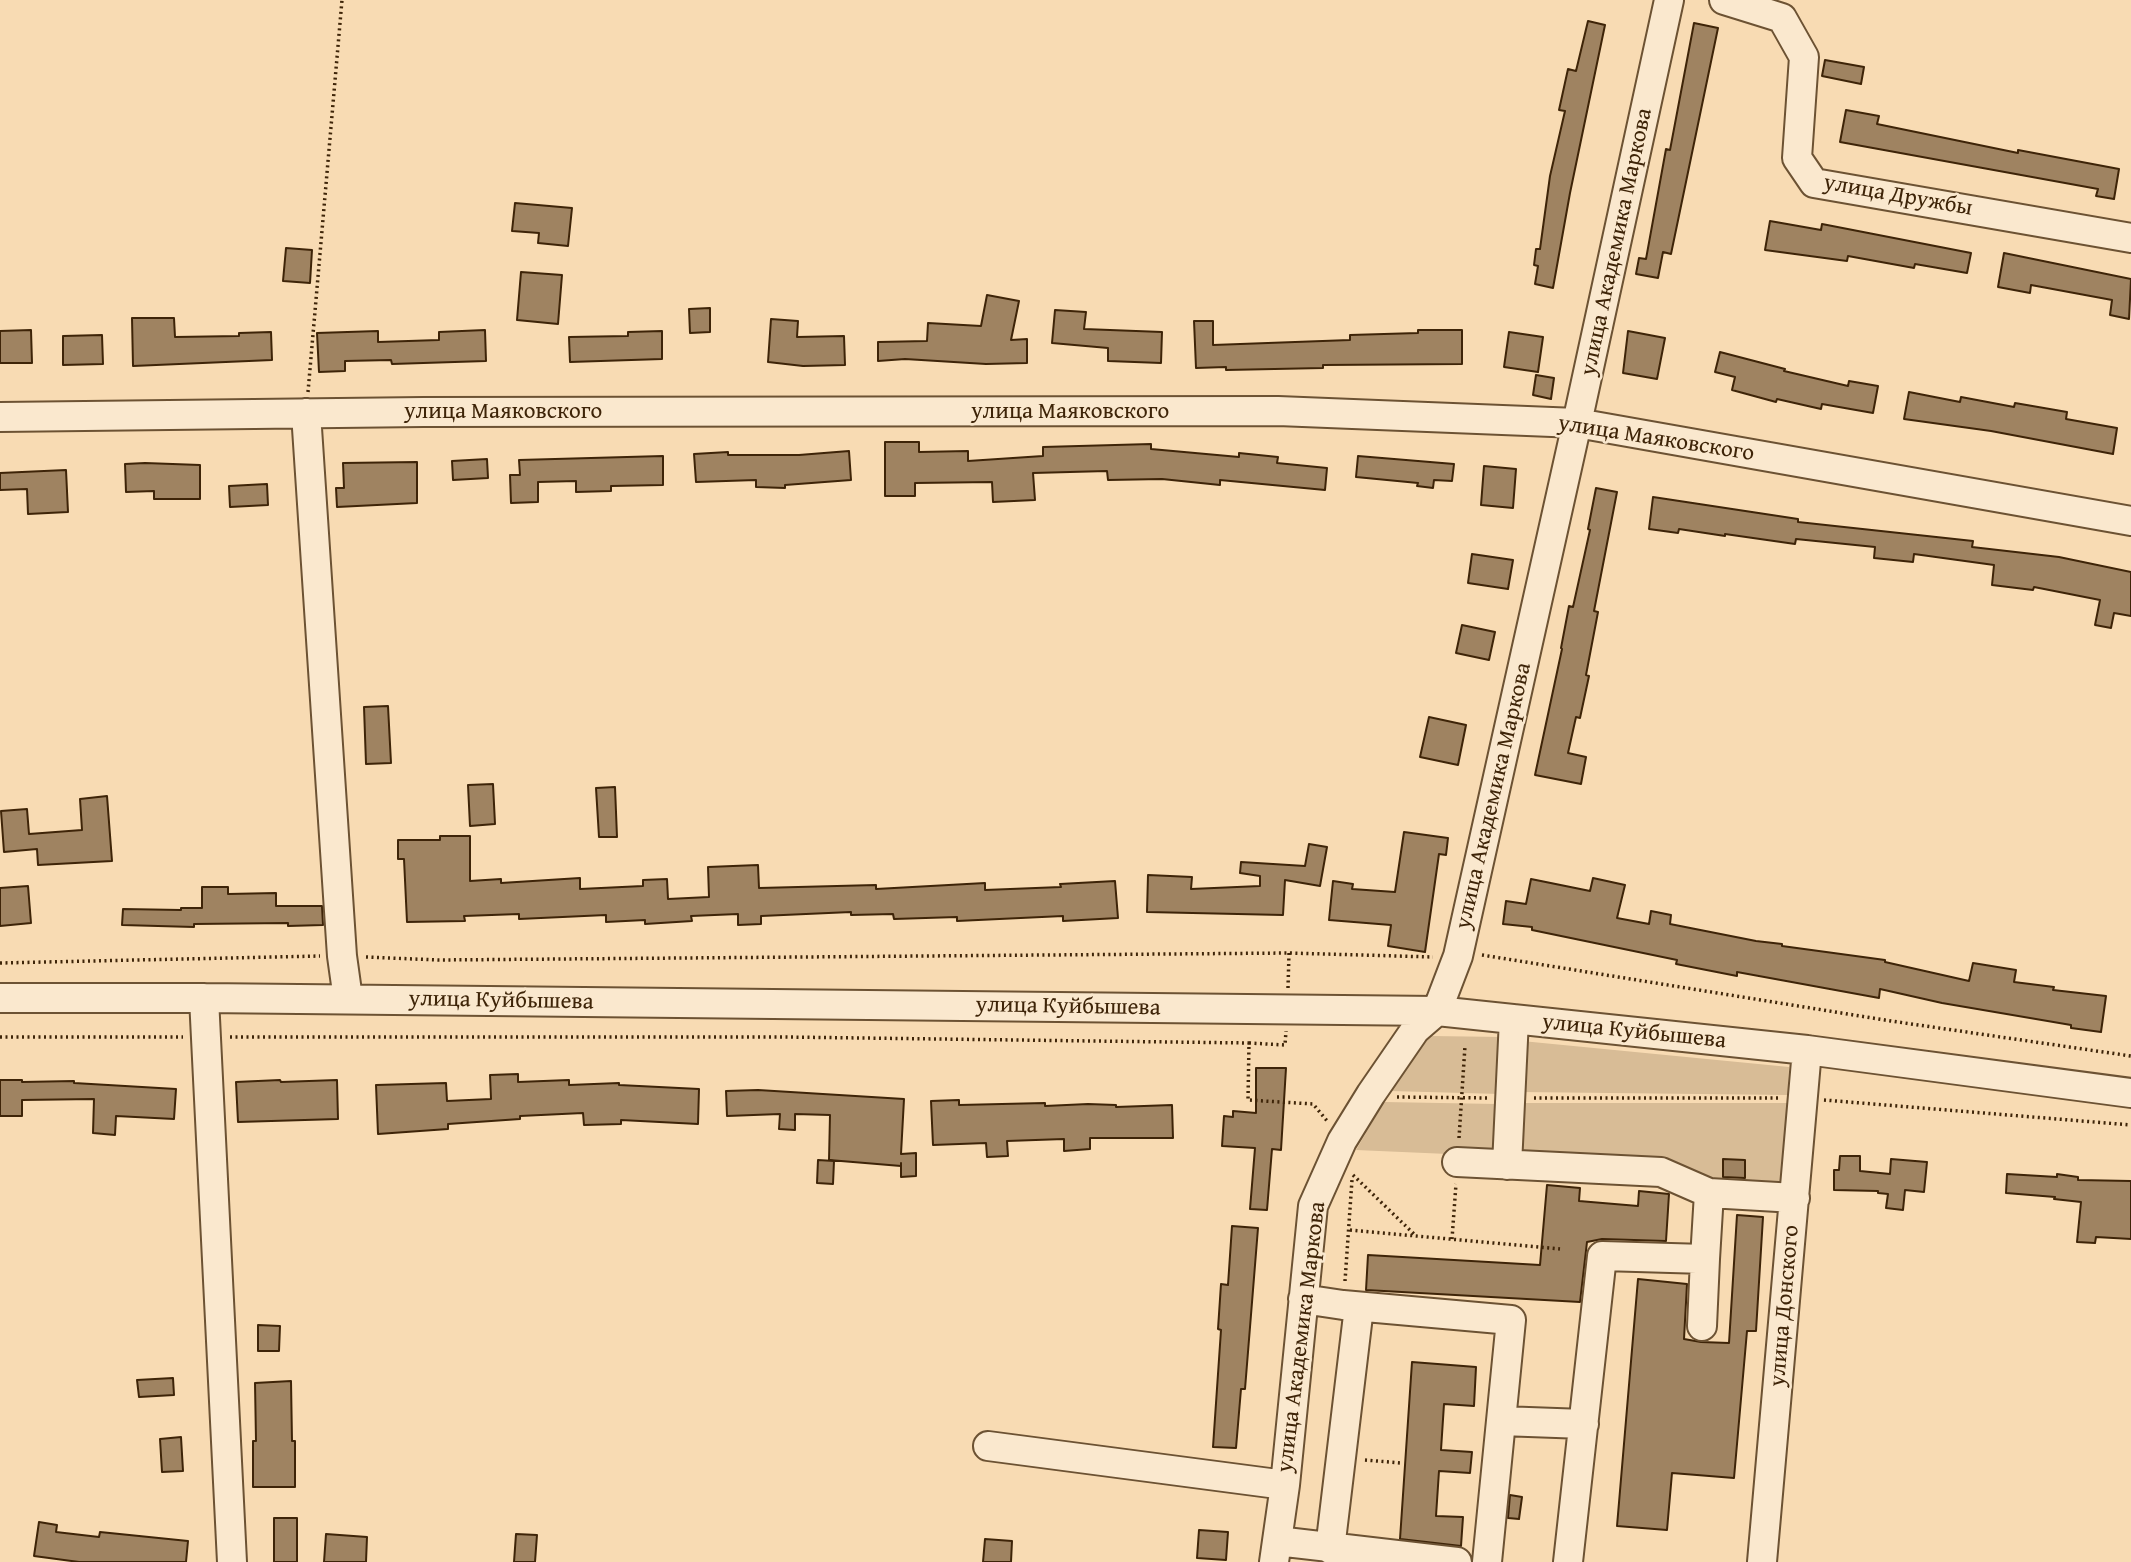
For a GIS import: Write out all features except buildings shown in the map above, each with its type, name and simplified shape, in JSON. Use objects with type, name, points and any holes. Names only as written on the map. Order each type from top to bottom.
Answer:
[{"type":"street","name":"улица Академика Маркова","points":[[1276,1552],[1313,1206],[1342,1141],[1371,1094],[1415,1030],[1437,1012],[1458,956],[1669,0]]},
{"type":"street","name":"улица Дружбы","points":[[1724,0],[1782,18],[1804,57],[1797,158],[1814,183],[2131,238]]},
{"type":"street","name":"улица Маяковского","points":[[0,416],[1278,411],[1577,423],[2131,521]]},
{"type":"street","points":[[306,413],[342,956],[348,999]]},
{"type":"street","name":"улица Куйбышева","points":[[0,998],[348,999],[1437,1012],[1807,1051],[2131,1093]]},
{"type":"street","points":[[204,998],[232,1562]]},
{"type":"street","points":[[1507,1165],[1514,1019]]},
{"type":"street","name":"улица Донского","points":[[1762,1562],[1807,1051]]},
{"type":"street","points":[[1457,1162],[1661,1171],[1709,1193],[1795,1198]]},
{"type":"street","points":[[1702,1326],[1709,1193]]},
{"type":"street","points":[[1569,1562],[1602,1256],[1704,1259]]},
{"type":"street","points":[[1303,1299],[1359,1307],[1511,1320],[1487,1562]]},
{"type":"street","points":[[1330,1549],[1359,1307]]},
{"type":"street","points":[[1501,1421],[1584,1424]]},
{"type":"street","points":[[988,1447],[1285,1485]]},
{"type":"street","points":[[1276,1552],[1330,1549],[1457,1562]]},
{"type":"path","points":[[306,413],[342,0]]},
{"type":"path","points":[[0,963],[342,956],[438,960],[1289,953],[1496,956],[1891,1021],[2131,1056]]},
{"type":"path","points":[[0,1037],[191,1037]]},
{"type":"path","points":[[219,1037],[784,1037],[1249,1043],[1248,1100],[1313,1104],[1342,1141]]},
{"type":"path","points":[[1371,1094],[1382,1097],[1803,1098],[2131,1125]]},
{"type":"path","points":[[1353,1175],[1416,1236]]},
{"type":"path","points":[[1349,1230],[1560,1249]]},
{"type":"shaded area","points":[[1430,1036],[1504,1037],[1500,1094],[1390,1091]]},
{"type":"shaded area","points":[[1522,1041],[1789,1067],[1788,1095],[1520,1092]]},
{"type":"shaded area","points":[[1384,1102],[1497,1104],[1494,1156],[1356,1150]]},
{"type":"shaded area","points":[[1519,1103],[1789,1103],[1783,1187],[1711,1185],[1676,1163],[1517,1156]]}]
